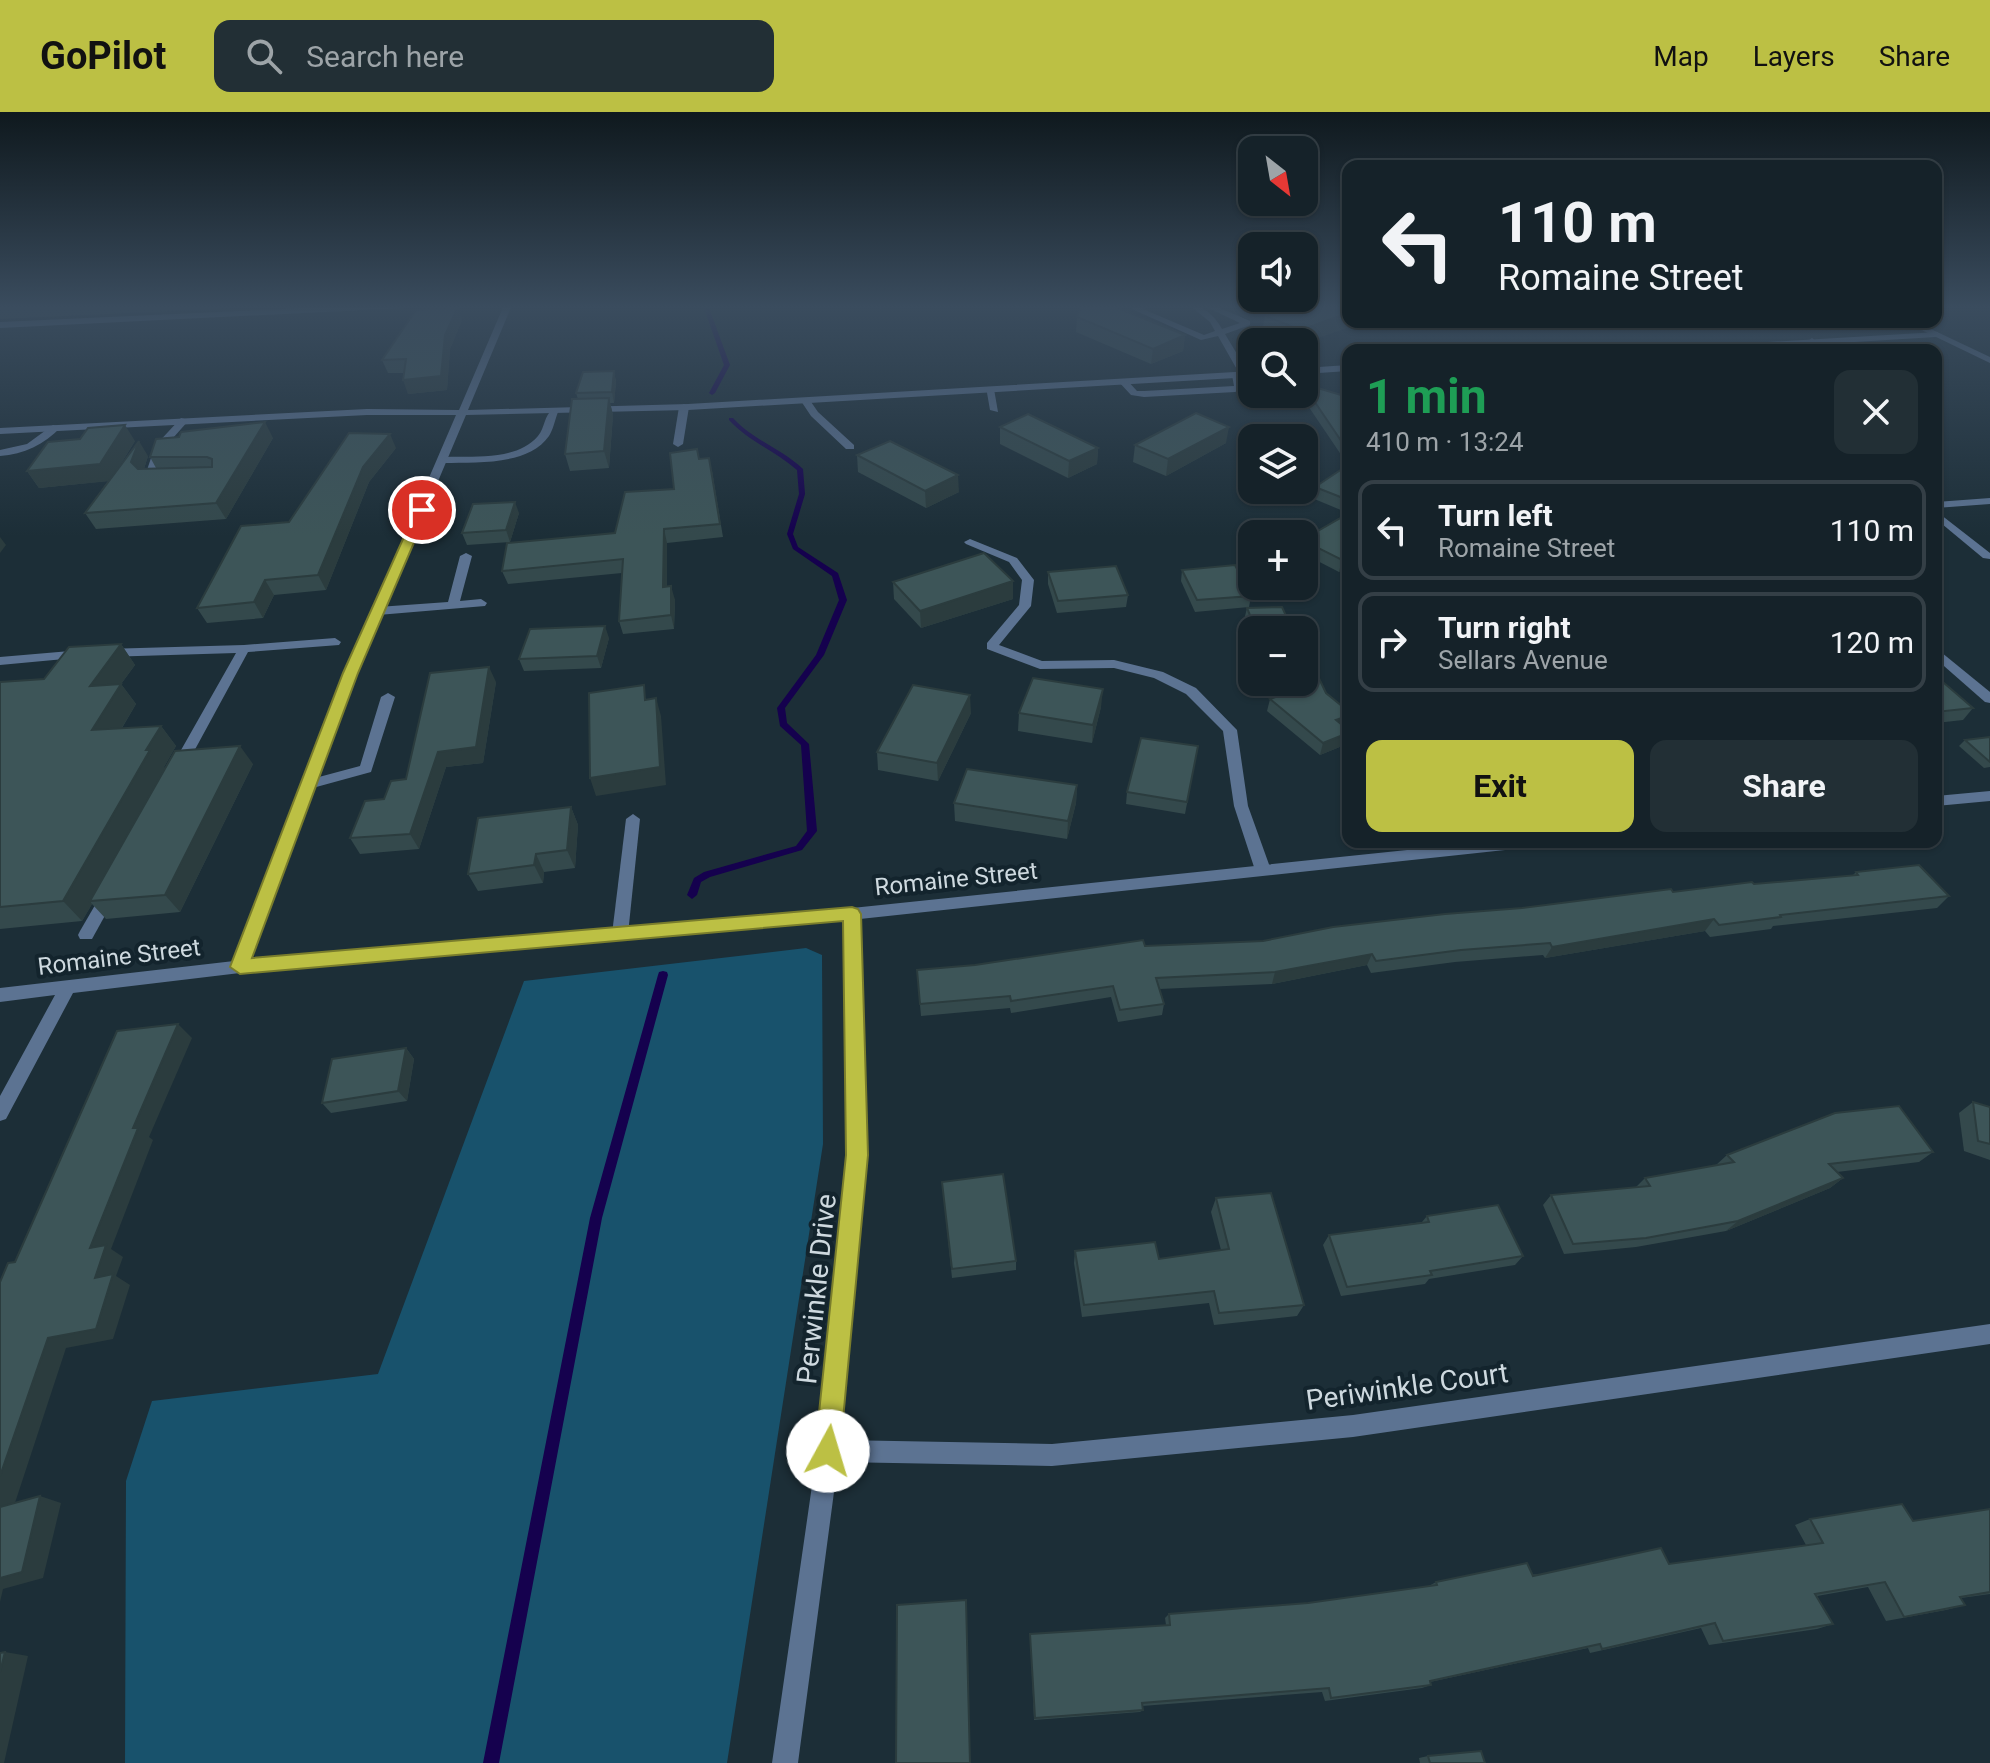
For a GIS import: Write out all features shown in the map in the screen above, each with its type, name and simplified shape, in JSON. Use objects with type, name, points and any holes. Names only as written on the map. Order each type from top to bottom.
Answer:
[{"type":"street","points":[[240,967],[378,611],[477,382]]},
{"type":"street","points":[[0,431],[367,412],[553,412],[684,407],[1105,382]]},
{"type":"street","points":[[1124,382],[1134,393],[1238,387]]},
{"type":"street","points":[[989,389],[995,410]]},
{"type":"street","points":[[806,401],[814,414],[850,447]]},
{"type":"street","points":[[678,444],[684,407]]},
{"type":"street","points":[[444,460],[524,450],[543,437],[553,412]]},
{"type":"street","points":[[175,479],[149,479],[160,446],[184,420]]},
{"type":"street","points":[[0,453],[17,452],[40,442],[56,427]]},
{"type":"street","points":[[1942,505],[1990,501]]},
{"type":"street","points":[[1942,519],[1987,556]]},
{"type":"street","points":[[970,542],[1013,560],[1028,580],[1025,606],[991,646],[1040,665],[1114,664],[1158,675],[1191,691],[1230,730],[1241,806],[1263,870]]},
{"type":"street","points":[[453,605],[466,556]]},
{"type":"street","points":[[378,611],[481,603]]},
{"type":"street","points":[[0,661],[54,655],[244,649],[335,642]]},
{"type":"street","points":[[175,774],[244,649]]},
{"type":"street","points":[[1942,657],[1990,699]]},
{"type":"street","points":[[309,784],[366,769],[388,697]]},
{"type":"street","points":[[1942,800],[1990,796]]},
{"type":"street","points":[[620,934],[633,819]]},
{"type":"street","name":"Romaine Street","points":[[0,995],[240,967],[852,914],[1476,848]]},
{"type":"street","points":[[86,935],[115,882]]},
{"type":"street","name":"Perwinkle Drive","points":[[785,1763],[828,1451],[857,1155],[852,914]]},
{"type":"street","points":[[0,1113],[67,989]]},
{"type":"street","name":"Periwinkle Court","points":[[828,1451],[1052,1455],[1353,1426],[1990,1334]]},
{"type":"shaded area","points":[[806,948],[822,955],[823,1144],[727,1763],[125,1763],[126,1481],[152,1401],[378,1374],[524,981]]},
{"type":"building","points":[[580,382],[613,382],[612,392],[576,393]]},
{"type":"building","points":[[1318,388],[1342,395],[1342,442],[1318,407]]},
{"type":"building","points":[[609,398],[604,451],[565,454],[572,399]]},
{"type":"building","points":[[1196,413],[1229,427],[1168,459],[1135,445]]},
{"type":"building","points":[[1028,414],[1098,448],[1069,461],[1000,427]]},
{"type":"building","points":[[265,422],[216,503],[85,513],[139,441],[131,462],[138,469],[212,467],[212,459],[207,457],[150,457],[156,439],[179,437],[181,432]]},
{"type":"building","points":[[125,425],[100,464],[27,471],[48,442],[80,439],[88,428]]},
{"type":"building","points":[[349,433],[390,434],[363,467],[318,575],[265,580],[254,602],[197,608],[241,526],[289,522]]},
{"type":"building","points":[[890,441],[958,475],[925,491],[857,455]]},
{"type":"building","points":[[697,449],[699,459],[709,458],[720,524],[664,529],[663,587],[671,586],[671,615],[619,621],[623,559],[502,571],[507,543],[615,533],[625,492],[674,489],[670,453]]},
{"type":"building","points":[[1342,469],[1342,498],[1318,488],[1318,485]]},
{"type":"building","points":[[515,502],[506,530],[462,533],[473,504]]},
{"type":"building","points":[[1342,517],[1342,560],[1318,548],[1318,531]]},
{"type":"building","points":[[984,553],[1013,581],[920,611],[893,582]]},
{"type":"building","points":[[1235,565],[1238,571],[1238,597],[1197,600],[1182,570]]},
{"type":"building","points":[[1116,566],[1128,595],[1058,601],[1048,572]]},
{"type":"building","points":[[1282,607],[1286,616],[1250,616],[1247,608]]},
{"type":"building","points":[[605,626],[597,656],[519,659],[530,629]]},
{"type":"building","points":[[121,644],[90,686],[121,684],[92,730],[161,726],[146,750],[150,750],[63,901],[0,907],[0,682],[44,679],[69,647]]},
{"type":"building","points":[[489,667],[476,747],[438,752],[410,834],[350,838],[365,801],[384,799],[391,781],[406,779],[430,673]]},
{"type":"building","points":[[1318,676],[1326,693],[1342,706],[1342,718],[1336,720],[1342,725],[1342,735],[1323,743],[1270,699],[1278,696],[1318,696]]},
{"type":"building","points":[[1033,678],[1103,689],[1093,725],[1019,713]]},
{"type":"building","points":[[1944,683],[1973,708],[1942,711]]},
{"type":"building","points":[[644,685],[645,700],[656,698],[660,767],[590,778],[589,693]]},
{"type":"building","points":[[913,685],[970,695],[937,763],[877,752]]},
{"type":"building","points":[[1990,737],[1990,762],[1965,740]]},
{"type":"building","points":[[1141,738],[1198,746],[1187,802],[1127,792]]},
{"type":"building","points":[[240,746],[165,895],[90,901],[175,751]]},
{"type":"building","points":[[967,769],[1077,785],[1068,821],[954,803]]},
{"type":"building","points":[[571,807],[567,850],[536,854],[534,865],[468,874],[478,818]]},
{"type":"building","points":[[1919,865],[1949,896],[1719,925],[1714,919],[1552,947],[1550,943],[1461,950],[1376,961],[1372,954],[1275,972],[1156,978],[1164,1004],[1120,1010],[1113,986],[1011,1001],[1010,996],[920,1004],[917,970],[975,965],[1143,940],[1145,946],[1263,941],[1333,927],[1445,914],[1522,908],[1671,889],[1673,892],[1752,882],[1858,875],[1856,872]]},
{"type":"building","points":[[178,1024],[133,1128],[138,1128],[90,1248],[106,1245],[95,1278],[113,1274],[96,1329],[48,1338],[0,1476],[0,1282],[8,1263],[15,1262],[117,1031]]},
{"type":"building","points":[[406,1048],[398,1091],[322,1103],[332,1059]]},
{"type":"building","points":[[1973,1102],[1990,1107],[1990,1144],[1978,1141]]},
{"type":"building","points":[[1899,1106],[1933,1152],[1829,1164],[1843,1178],[1738,1221],[1646,1238],[1573,1244],[1551,1195],[1650,1186],[1645,1178],[1734,1162],[1727,1155],[1835,1113]]},
{"type":"building","points":[[1003,1174],[1016,1261],[952,1269],[942,1182]]},
{"type":"building","points":[[1271,1193],[1304,1305],[1219,1313],[1214,1291],[1084,1305],[1075,1251],[1155,1242],[1159,1259],[1229,1249],[1216,1198]]},
{"type":"building","points":[[1498,1205],[1523,1256],[1430,1271],[1432,1275],[1347,1287],[1329,1235],[1429,1222],[1427,1216]]},
{"type":"building","points":[[40,1496],[22,1572],[0,1578],[0,1507]]},
{"type":"building","points":[[1902,1504],[1913,1521],[1990,1509],[1990,1592],[1960,1597],[1965,1605],[1904,1617],[1885,1582],[1815,1594],[1833,1624],[1723,1641],[1715,1623],[1602,1649],[1600,1644],[1430,1681],[1431,1685],[1331,1698],[1329,1688],[1142,1703],[1143,1710],[1035,1718],[1030,1634],[1170,1625],[1169,1614],[1308,1603],[1437,1585],[1436,1582],[1527,1563],[1533,1576],[1661,1548],[1669,1564],[1823,1543],[1810,1519]]},
{"type":"building","points":[[966,1600],[970,1763],[896,1763],[897,1605]]},
{"type":"building","points":[[5,1652],[0,1672],[0,1653]]},
{"type":"building","points":[[1481,1751],[1485,1763],[1430,1763],[1428,1756]]},
{"type":"waterway","points":[[712,393],[718,382]]},
{"type":"waterway","points":[[692,895],[697,880],[707,874],[799,848],[812,831],[805,744],[783,724],[781,708],[820,655],[843,600],[835,575],[795,548],[790,534],[802,494],[800,469],[747,434],[731,419]]},
{"type":"waterway","points":[[491,1763],[596,1218],[663,975]]},
{"type":"route","points":[[422,510],[351,673],[240,967],[852,914],[857,1155],[828,1451]]}]
